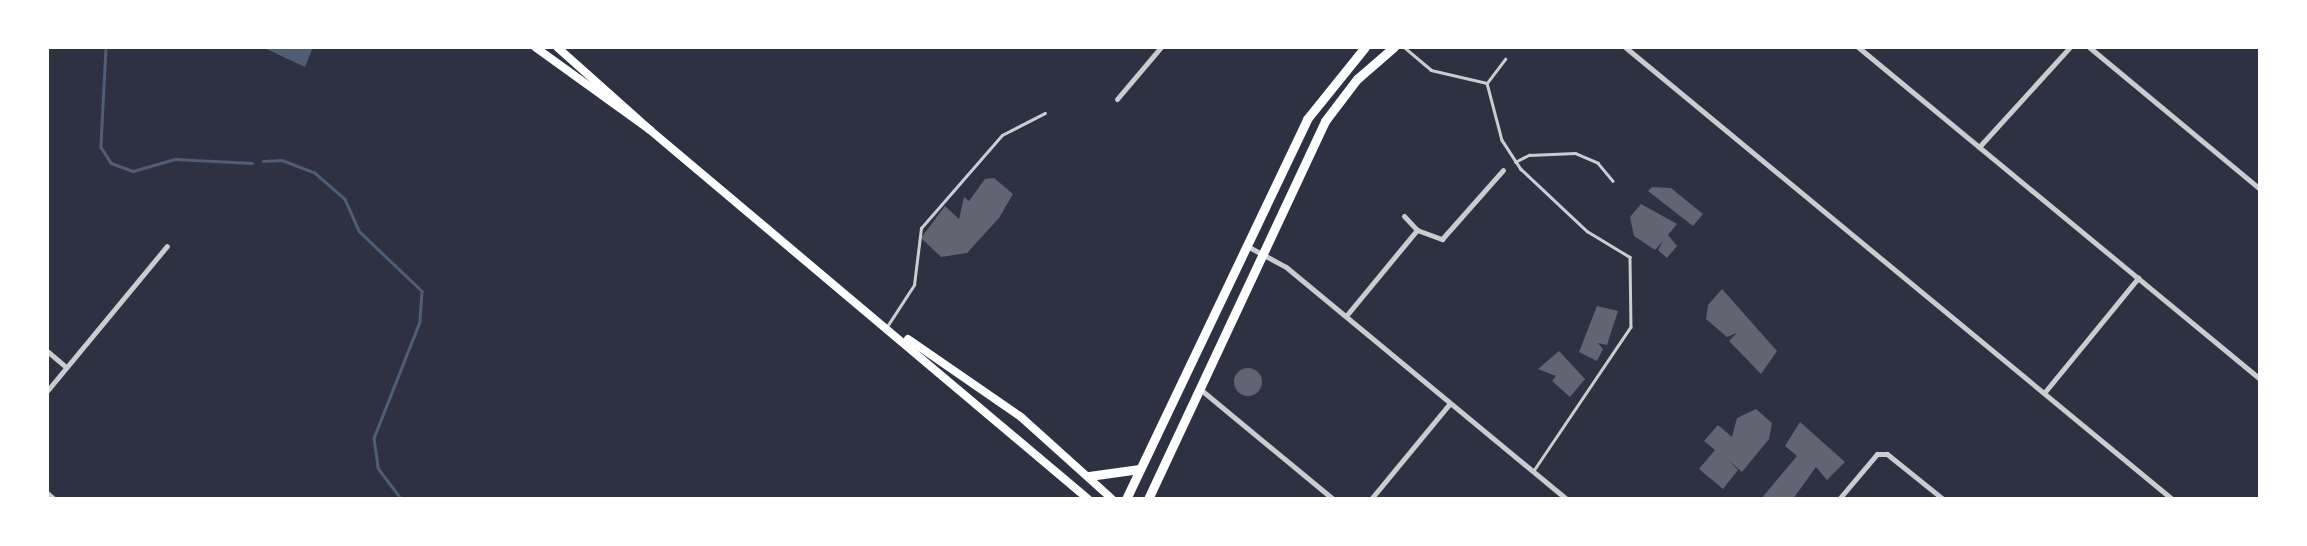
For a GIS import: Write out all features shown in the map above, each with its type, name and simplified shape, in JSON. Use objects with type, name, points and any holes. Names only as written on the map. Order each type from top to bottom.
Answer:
[{"type":"main road","points":[[535,47],[650,130]]},
{"type":"main road","points":[[557,47],[650,130],[888,324],[1088,499]]},
{"type":"main road","points":[[1126,499],[1315,106],[1365,47]]},
{"type":"main road","points":[[1148,499],[1262,253],[1334,106],[1394,47]]},
{"type":"main road","points":[[902,336],[982,388],[1089,476],[1112,499]]},
{"type":"main road","points":[[1089,476],[1140,469]]},
{"type":"street","points":[[1117,99],[1161,47]]},
{"type":"street","points":[[1625,47],[2172,499]]},
{"type":"street","points":[[1858,47],[2260,379]]},
{"type":"street","points":[[1979,147],[2070,47]]},
{"type":"street","points":[[2089,47],[2260,189]]},
{"type":"street","points":[[1404,216],[1417,230],[1433,239],[1450,234],[1503,170]]},
{"type":"street","points":[[1346,316],[1417,230]]},
{"type":"street","points":[[47,391],[167,246]]},
{"type":"street","points":[[1247,247],[1262,253],[1346,316],[1566,499]]},
{"type":"street","points":[[2044,393],[2138,278]]},
{"type":"street","points":[[47,351],[66,367]]},
{"type":"street","points":[[1200,389],[1333,499]]},
{"type":"street","points":[[1371,499],[1450,403]]},
{"type":"street","points":[[1839,499],[1877,454],[1887,454],[1943,499]]},
{"type":"street","points":[[47,493],[54,499]]},
{"type":"lane","points":[[1404,47],[1431,70],[1487,83]]},
{"type":"lane","points":[[1487,83],[1505,59]]},
{"type":"lane","points":[[1487,83],[1502,140],[1515,162],[1587,231],[1630,257],[1627,336],[1534,471]]},
{"type":"lane","points":[[888,324],[914,285],[921,228],[1002,135],[1045,113]]},
{"type":"lane","points":[[1515,162],[1529,155],[1575,153],[1598,163],[1613,181]]},
{"type":"water","points":[[262,47],[313,47],[305,67]]},
{"type":"building","points":[[994,178],[1013,194],[999,218],[967,253],[941,257],[921,238],[945,206],[959,219],[964,197],[969,201],[985,179]]},
{"type":"building","points":[[1652,187],[1671,188],[1703,214],[1693,226],[1648,191]]},
{"type":"building","points":[[1641,204],[1677,224],[1668,235],[1677,246],[1667,258],[1658,250],[1663,241],[1655,250],[1634,236],[1630,217]]},
{"type":"building","points":[[1722,289],[1777,351],[1761,374],[1729,341],[1737,333],[1727,337],[1706,319],[1708,305]]},
{"type":"building","points":[[1597,306],[1618,311],[1607,345],[1598,343],[1603,349],[1597,361],[1579,352]]},
{"type":"building","points":[[1559,351],[1585,379],[1570,397],[1552,381],[1556,376],[1538,369]]},
{"type":"building","points":[[1248,368],[1258,372],[1262,382],[1258,392],[1248,396],[1238,392],[1234,382],[1238,372]]},
{"type":"building","points":[[1756,409],[1772,423],[1769,439],[1742,472],[1728,460],[1738,470],[1723,489],[1699,469],[1715,450],[1704,441],[1718,425],[1732,437],[1737,418]]},
{"type":"building","points":[[1800,422],[1845,462],[1827,480],[1816,467],[1793,499],[1761,499],[1797,456],[1785,446]]},
{"type":"waterway","points":[[106,47],[101,147],[111,163],[133,171],[175,159],[252,163]]},
{"type":"waterway","points":[[263,161],[282,160],[314,172],[345,199],[359,231],[422,291],[420,322],[374,438],[378,468],[401,499]]}]
